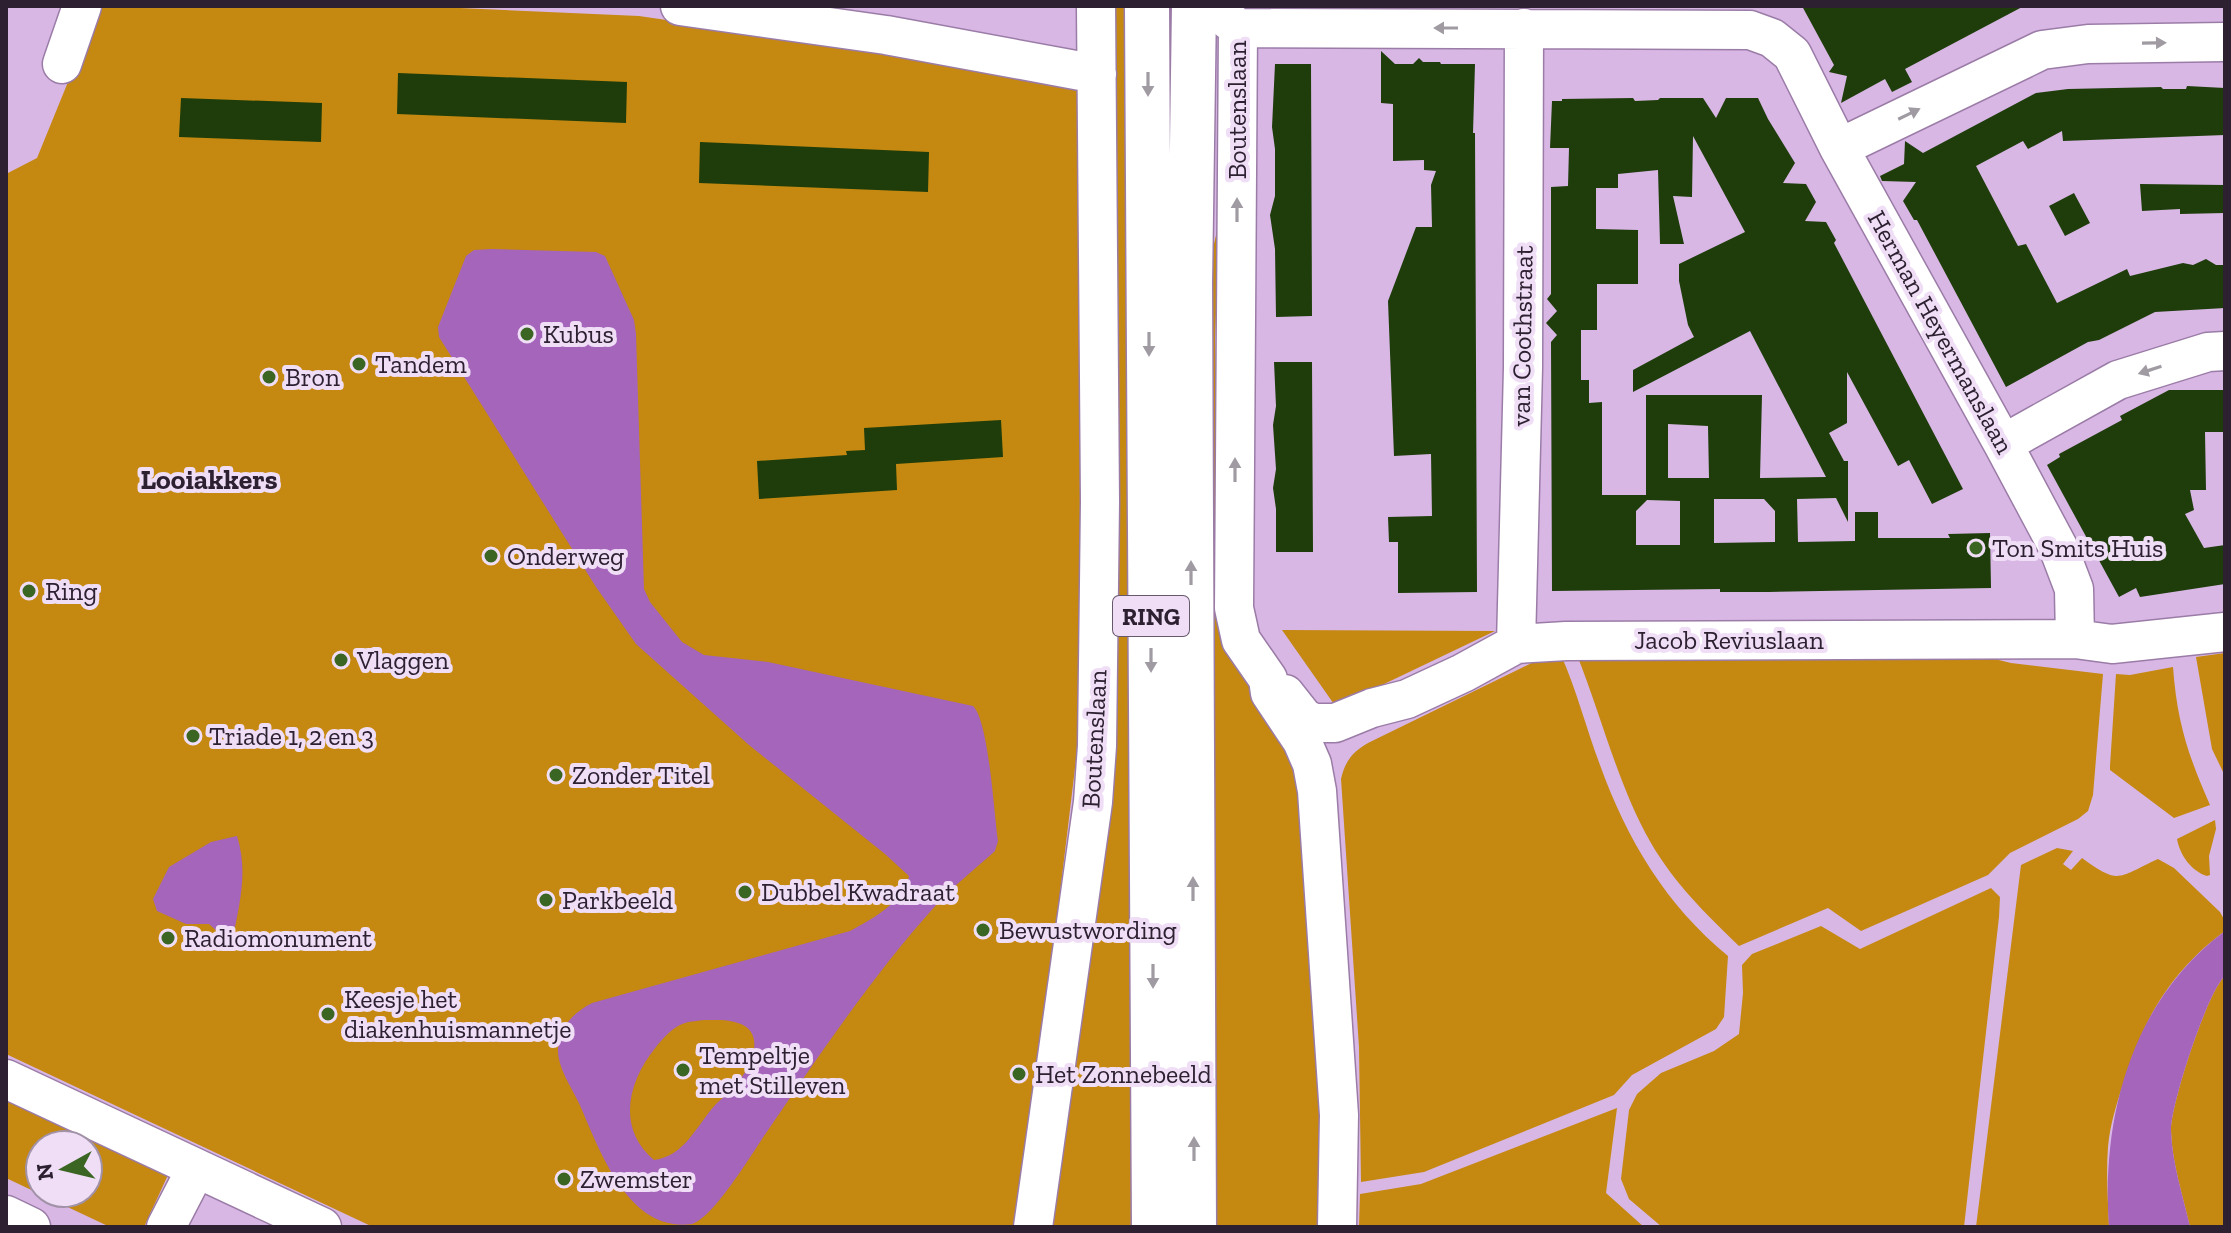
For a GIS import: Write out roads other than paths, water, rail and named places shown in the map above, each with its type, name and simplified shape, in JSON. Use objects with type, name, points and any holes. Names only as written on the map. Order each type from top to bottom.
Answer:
[{"type":"main road","name":"Boutenslaan","points":[[1147,6],[1154,1227]]},
{"type":"main road","name":"Boutenslaan","points":[[1194,6],[1190,299],[1194,1227]]},
{"type":"street","points":[[62,64],[82,6]]},
{"type":"street","points":[[680,6],[886,35],[1097,74]]},
{"type":"street","name":"Boutenslaan","points":[[1033,1227],[1093,802],[1097,746],[1100,502],[1096,6]]},
{"type":"street","points":[[1224,17],[1524,28],[1628,18]]},
{"type":"street","name":"Boutenslaan","points":[[1224,17],[1234,608],[1241,640],[1268,679],[1270,693],[1302,741],[1312,764],[1320,818],[1337,1075],[1337,1227]]},
{"type":"street","name":"Herman Heyermanslaan","points":[[1628,18],[1750,30],[1772,38],[1792,54],[1839,148],[2058,547],[2074,589],[2075,639]]},
{"type":"street","name":"van Coothstraat","points":[[1516,644],[1523,368],[1524,28]]},
{"type":"street","points":[[1839,148],[2042,50],[2088,44],[2225,42]]},
{"type":"street","points":[[2003,444],[2118,380],[2208,352],[2225,351]]},
{"type":"street","name":"Jacob Reviuslaan","points":[[1268,679],[1280,687],[1304,718],[1314,723],[1335,723],[1372,708],[1407,699],[1516,644],[1566,641],[2075,639],[2112,644],[2225,632]]},
{"type":"street","points":[[6,1079],[322,1227]]},
{"type":"street","points":[[166,1227],[196,1169]]},
{"type":"street","points":[[6,1215],[31,1227]]},
{"type":"place","name":"Kubus","points":[[527,334]]},
{"type":"place","name":"Tandem","points":[[359,364]]},
{"type":"place","name":"Bron","points":[[269,377]]},
{"type":"place","name":"Ton Smits Huis","points":[[1976,548]]},
{"type":"place","name":"Onderweg","points":[[491,556]]},
{"type":"place","name":"Ring","points":[[29,591]]},
{"type":"place","name":"Vlaggen","points":[[341,660]]},
{"type":"place","name":"Triade 1, 2 en 3","points":[[193,736]]},
{"type":"place","name":"Zonder Titel","points":[[556,775]]},
{"type":"place","name":"Dubbel Kwadraat","points":[[745,892]]},
{"type":"place","name":"Parkbeeld","points":[[546,900]]},
{"type":"place","name":"Bewustwording","points":[[983,930]]},
{"type":"place","name":"Radiomonument","points":[[168,938]]},
{"type":"place","name":"Keesje het diakenhuismannetje","points":[[328,1014]]},
{"type":"place","name":"Tempeltje met Stilleven","points":[[683,1070]]},
{"type":"place","name":"Het Zonnebeeld","points":[[1019,1074]]},
{"type":"place","name":"Zwemster","points":[[564,1179]]},
{"type":"district","name":"Looiakkers","points":[[209,479]]}]
